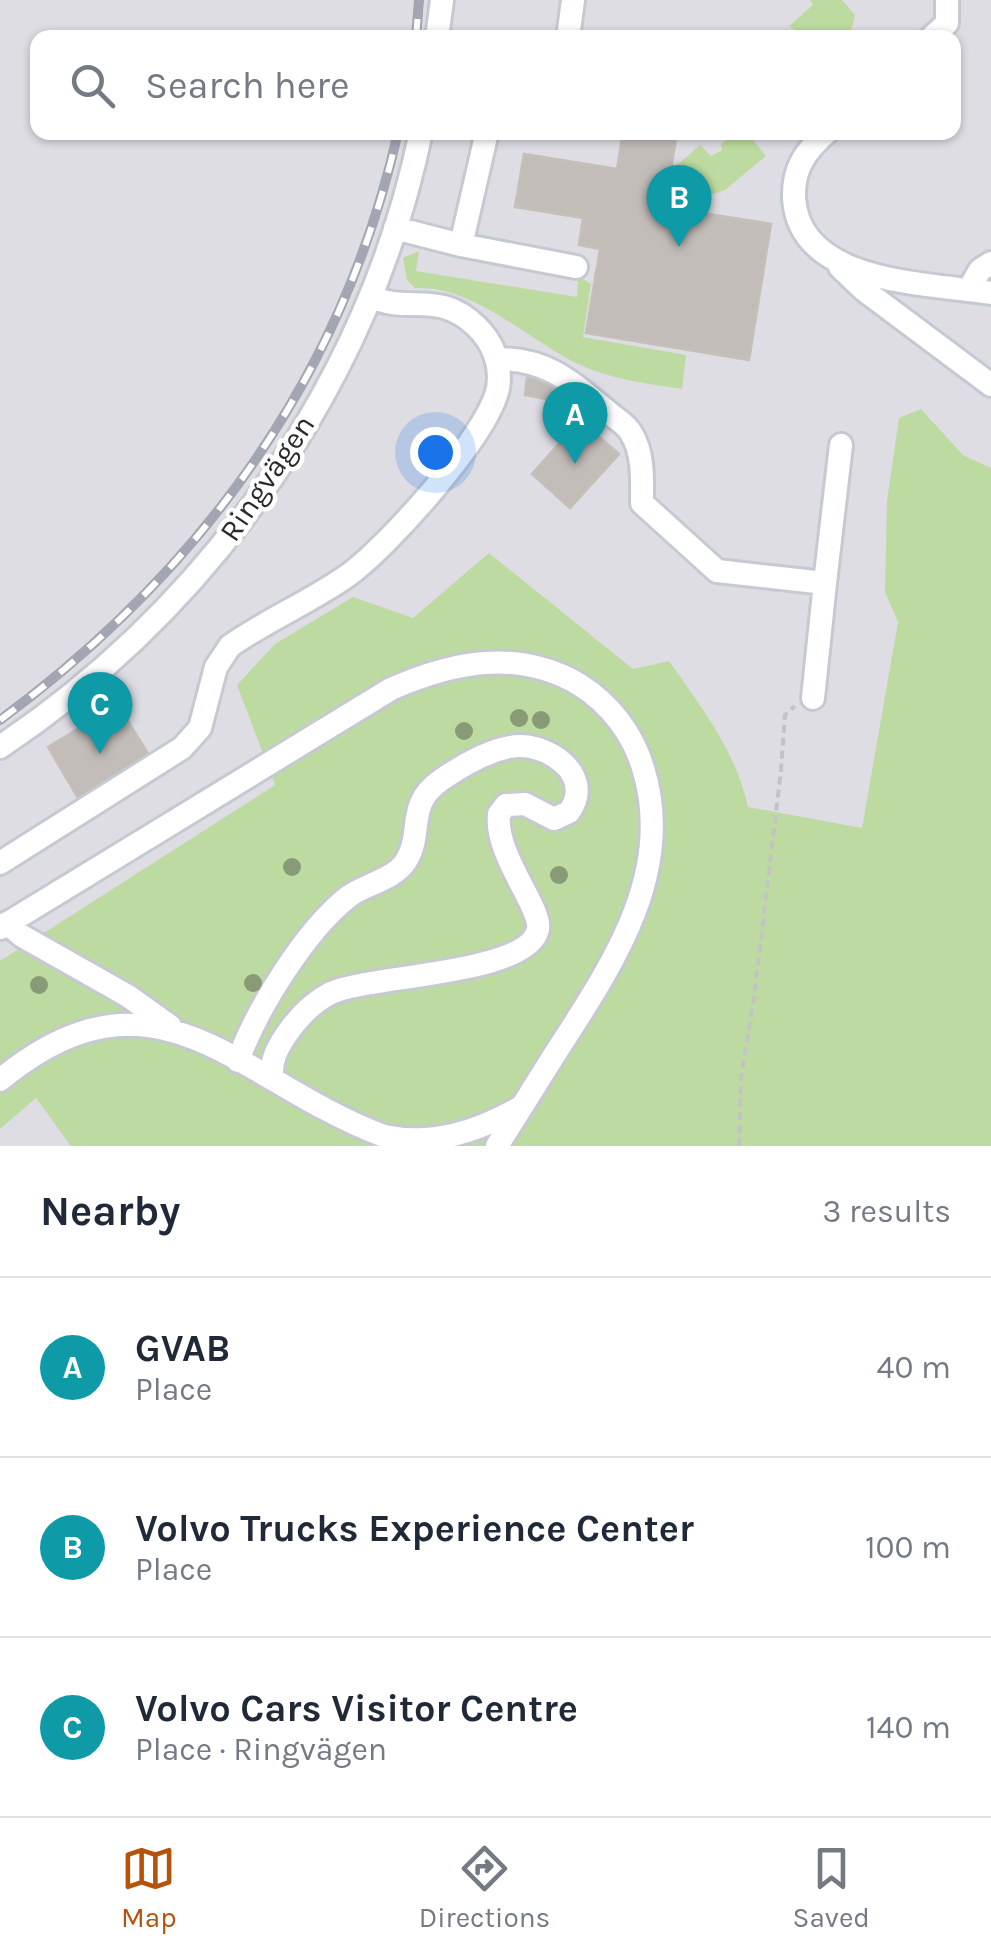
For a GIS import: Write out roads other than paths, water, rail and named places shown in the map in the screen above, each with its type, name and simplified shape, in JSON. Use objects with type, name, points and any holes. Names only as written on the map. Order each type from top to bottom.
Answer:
[{"type":"street","points":[[438,30],[442,0]]},
{"type":"street","points":[[569,30],[573,0]]},
{"type":"street","points":[[940,30],[947,23],[947,0]]},
{"type":"street","name":"Ringvägen","points":[[0,747],[109,663],[157,618],[208,562],[298,437],[347,350],[371,296],[396,228],[419,140]]},
{"type":"street","points":[[460,245],[484,140]]},
{"type":"street","points":[[817,140],[795,172],[801,231],[864,290],[991,385]]},
{"type":"street","points":[[396,228],[460,245],[576,267]]},
{"type":"street","points":[[834,261],[878,276],[980,291],[980,270],[991,262]]},
{"type":"street","points":[[0,863],[182,748],[200,728],[216,668],[230,646],[346,577],[380,548],[460,454],[489,412],[497,392],[497,358],[480,329],[463,314],[440,304],[386,304],[371,296]]},
{"type":"street","points":[[497,358],[524,359],[544,366],[569,380],[631,432],[642,468],[642,503],[717,571],[826,583]]},
{"type":"street","points":[[813,698],[841,446]]},
{"type":"street","points":[[497,1146],[524,1105],[602,980],[630,924],[646,877],[653,828],[648,782],[632,740],[605,705],[555,672],[523,664],[480,662],[444,668],[390,689],[3,925],[151,1010],[177,1031],[384,1136],[440,1142],[485,1126],[524,1105]]},
{"type":"street","points":[[238,1061],[265,1003],[337,908],[350,895],[405,862],[415,815],[434,786],[485,756],[511,746],[547,751],[566,766],[578,786],[578,798],[569,812],[554,819],[525,804],[510,804],[503,806],[498,820],[506,854],[538,918],[538,933],[529,945],[472,965],[330,994],[290,1029],[272,1059],[272,1078]]},
{"type":"street","points":[[0,1080],[47,1046],[85,1029],[132,1024],[177,1031]]},
{"type":"railway","points":[[417,30],[419,0]]},
{"type":"railway","points":[[0,720],[72,662],[139,600],[199,534],[253,463],[301,387],[341,307],[373,222],[396,140]]},
{"type":"place","name":"Volvo Trucks Experience Center","points":[[679,247]]},
{"type":"place","name":"GVAB","points":[[575,464]]},
{"type":"place","name":"Volvo Cars Visitor Centre","points":[[100,754]]}]
